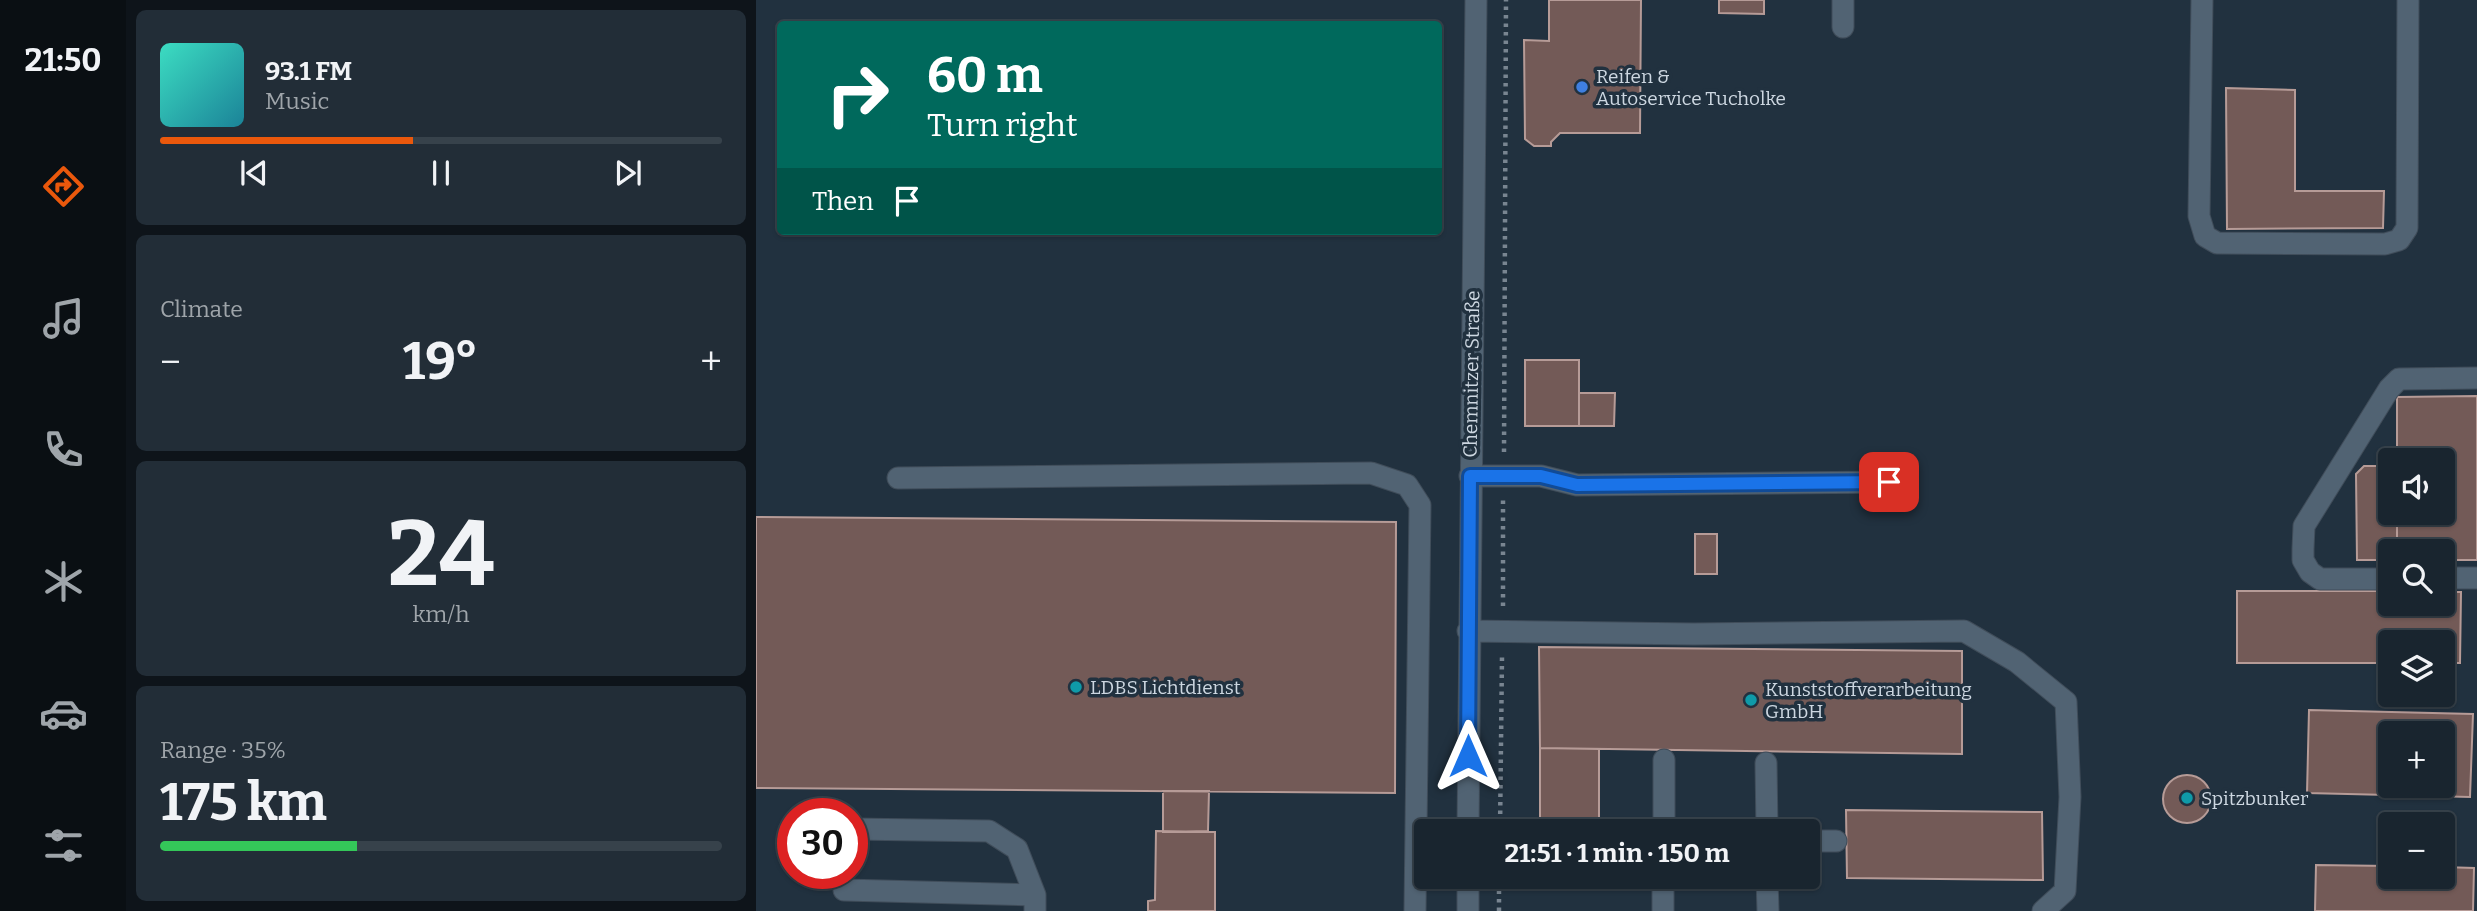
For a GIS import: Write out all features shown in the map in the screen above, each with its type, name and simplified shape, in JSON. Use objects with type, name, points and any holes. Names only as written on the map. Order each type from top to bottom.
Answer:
[{"type":"street","name":"Chemnitzer Straße","points":[[1468,819],[1476,0]]},
{"type":"street","points":[[1843,0],[1843,27]]},
{"type":"street","points":[[2202,0],[2199,216],[2205,236],[2217,243],[2320,244],[2385,244],[2399,240],[2407,228],[2408,0]]},
{"type":"street","points":[[2378,579],[2320,579],[2310,572],[2303,560],[2304,526],[2389,389],[2399,379],[2477,378]]},
{"type":"street","points":[[898,478],[1371,473],[1407,485],[1420,505],[1415,911]]},
{"type":"street","points":[[1470,476],[1541,476],[1577,485],[1889,482]]},
{"type":"street","points":[[2455,578],[2477,578]]},
{"type":"street","points":[[1468,631],[1693,634],[1964,631],[2017,662],[2066,702],[2070,797],[2066,891],[2043,911]]},
{"type":"street","points":[[1664,760],[1664,819]]},
{"type":"street","points":[[1766,763],[1767,819]]},
{"type":"street","points":[[844,890],[1035,903],[1017,849],[989,831],[868,829]]},
{"type":"street","points":[[1820,841],[1836,841]]},
{"type":"street","points":[[1468,889],[1468,911]]},
{"type":"street","points":[[1663,889],[1663,911]]},
{"type":"street","points":[[1767,889],[1768,911]]},
{"type":"path","points":[[1500,819],[1506,0]]},
{"type":"path","points":[[1499,889],[1499,911]]},
{"type":"building","name":"Reifen & Autoservice Tucholke","points":[[1549,0],[1641,0],[1640,133],[1560,133],[1551,142],[1551,146],[1534,146],[1525,139],[1524,40],[1549,41]]},
{"type":"building","points":[[1719,0],[1764,0],[1764,14],[1719,13]]},
{"type":"building","points":[[2226,88],[2295,90],[2295,191],[2384,191],[2383,228],[2227,229]]},
{"type":"building","points":[[1525,360],[1579,360],[1579,426],[1525,426]]},
{"type":"building","points":[[1579,393],[1615,393],[1614,426],[1579,426]]},
{"type":"building","points":[[2477,396],[2477,560],[2455,560],[2455,539],[2397,539],[2397,525],[2455,525],[2455,448],[2397,448],[2397,397]]},
{"type":"building","points":[[2364,466],[2378,466],[2378,525],[2397,525],[2397,539],[2378,539],[2378,560],[2357,560],[2356,474]]},
{"type":"building","name":"LDBS Lichtdienst","points":[[756,517],[1396,522],[1395,793],[756,788]]},
{"type":"building","points":[[1695,534],[1717,534],[1717,574],[1695,574]]},
{"type":"building","points":[[2237,591],[2378,591],[2378,616],[2455,616],[2455,592],[2461,592],[2460,663],[2455,663],[2455,630],[2378,630],[2378,663],[2237,663]]},
{"type":"building","name":"Kunststoffverarbeitung GmbH","points":[[1539,647],[1962,651],[1962,754],[1540,748]]},
{"type":"building","points":[[2309,710],[2473,714],[2470,797],[2455,797],[2455,721],[2378,721],[2378,795],[2307,793]]},
{"type":"building","points":[[1540,748],[1599,749],[1599,819],[1540,819]]},
{"type":"building","name":"Spitzbunker","points":[[2187,775],[2204,782],[2211,799],[2204,816],[2187,823],[2170,816],[2163,799],[2170,782]]},
{"type":"building","points":[[1163,791],[1209,791],[1208,831],[1163,832]]},
{"type":"building","points":[[1846,810],[2042,812],[2043,880],[1847,878]]},
{"type":"building","points":[[1156,831],[1215,832],[1215,911],[1148,911],[1148,901],[1155,900]]},
{"type":"building","points":[[2316,865],[2378,866],[2378,889],[2455,889],[2455,867],[2474,868],[2473,911],[2315,911]]},
{"type":"place","name":"Reifen & Autoservice Tucholke","points":[[1582,87]]},
{"type":"place","name":"LDBS Lichtdienst","points":[[1076,687]]},
{"type":"place","name":"Kunststoffverarbeitung GmbH","points":[[1751,700]]},
{"type":"place","name":"Spitzbunker","points":[[2187,798]]},
{"type":"route","points":[[1468,756],[1470,476],[1541,476],[1577,485],[1889,482]]}]
